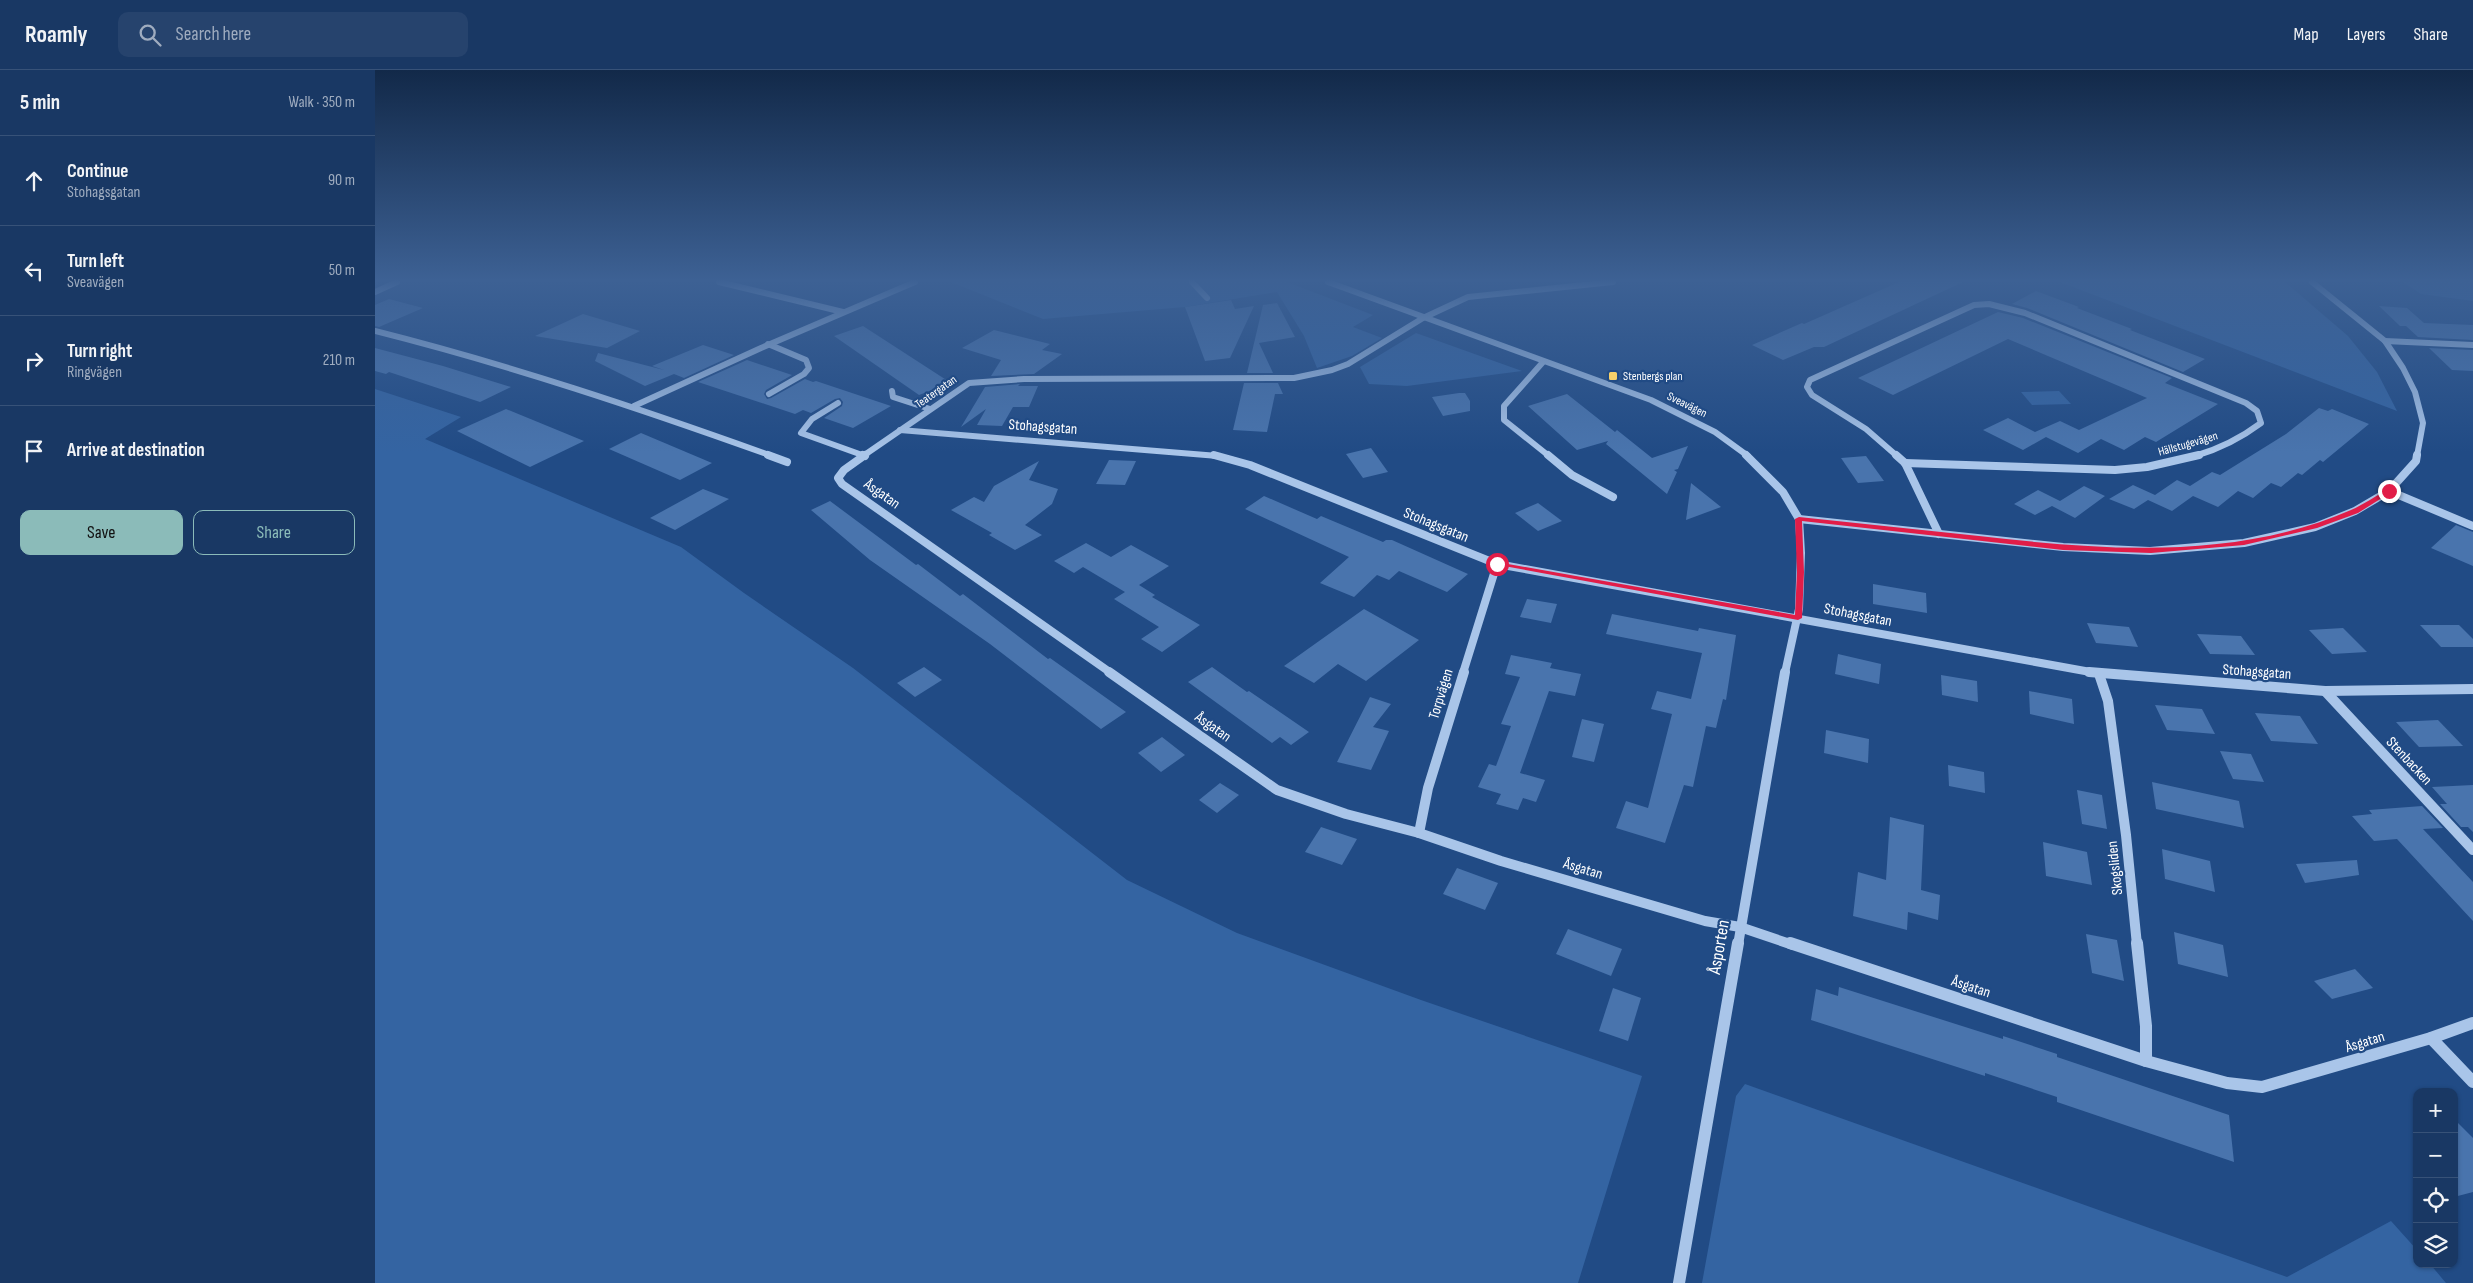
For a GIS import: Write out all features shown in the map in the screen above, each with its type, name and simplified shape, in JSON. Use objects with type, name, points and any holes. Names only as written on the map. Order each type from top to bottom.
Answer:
[{"type":"street","points":[[405,339],[443,348],[634,406],[787,462]]},
{"type":"street","points":[[634,406],[781,339]]},
{"type":"street","name":"Teatergatan","points":[[900,430],[969,383],[988,380],[1294,378],[1332,370],[1348,364],[1389,339]]},
{"type":"street","name":"Sveavägen","points":[[1479,339],[1643,396],[1688,416],[1731,442],[1759,465],[1782,491],[1799,519],[1801,572],[1798,618]]},
{"type":"street","name":"Hällstugevägen","points":[[1900,339],[1810,380],[1807,387],[1812,395],[1866,429],[1905,463],[1939,534]]},
{"type":"street","name":"Hällstugevägen","points":[[1905,463],[2062,471],[2117,470],[2161,465],[2205,454],[2236,440],[2261,423],[2257,411],[2246,403],[2088,339]]},
{"type":"street","points":[[1799,519],[2063,548],[2151,551],[2244,543],[2315,527],[2355,511],[2389,491],[2417,461],[2423,423],[2415,392],[2403,368],[2382,339]]},
{"type":"street","points":[[2385,341],[2473,345]]},
{"type":"street","points":[[768,344],[806,360],[809,368],[804,374],[769,394]]},
{"type":"street","points":[[1543,362],[1504,406],[1504,420],[1572,475],[1613,497]]},
{"type":"street","points":[[892,391],[893,397],[930,409]]},
{"type":"street","points":[[838,403],[816,414],[804,425],[801,433],[865,456]]},
{"type":"street","name":"Åsgatan","points":[[900,430],[844,470],[839,478],[842,484],[1277,790],[1346,814],[1419,833],[1501,860],[1705,921],[1740,927],[2146,1061],[2227,1082],[2262,1087],[2431,1038],[2473,1023]]},
{"type":"street","name":"Stohagsgatan","points":[[900,430],[1213,455],[1250,465],[1497,564],[2099,674],[2325,691],[2473,688]]},
{"type":"street","points":[[2389,491],[2473,526]]},
{"type":"street","name":"Torpvägen","points":[[1419,833],[1428,788],[1497,564]]},
{"type":"street","name":"Åsporten","points":[[1679,1283],[1790,643],[1798,618]]},
{"type":"street","name":"Skogsliden","points":[[2099,674],[2109,701],[2126,835],[2147,1026],[2146,1061]]},
{"type":"street","name":"Stenbacken","points":[[2325,691],[2473,850]]},
{"type":"street","points":[[2431,1038],[2473,1082]]},
{"type":"shaded area","points":[[1305,339],[1381,339],[1352,356],[1317,368]]},
{"type":"shaded area","points":[[1407,339],[1432,339],[1522,371],[1407,386],[1369,384],[1360,367]]},
{"type":"shaded area","points":[[2208,339],[2350,339],[2377,372],[2397,411]]},
{"type":"shaded area","points":[[375,389],[461,417],[425,439],[681,547],[853,668],[1127,880],[1237,933],[1421,1000],[1642,1076],[1578,1283],[375,1283]]},
{"type":"shaded area","points":[[2059,391],[2071,404],[2032,405],[2021,392]]},
{"type":"shaded area","points":[[1745,1084],[2287,1277],[2391,1221],[2413,1246],[2413,1268],[2433,1268],[2446,1283],[1702,1283],[1736,1096]]},
{"type":"building","points":[[551,339],[625,339],[607,348]]},
{"type":"building","points":[[838,339],[882,339],[951,383],[919,395]]},
{"type":"building","points":[[979,339],[1028,339],[1050,344],[1042,350],[1062,354],[1034,374],[991,376],[1001,360],[962,348]]},
{"type":"building","points":[[1197,339],[1239,339],[1230,358],[1205,361]]},
{"type":"building","points":[[1255,339],[1285,339],[1259,343],[1273,373],[1247,373]]},
{"type":"building","points":[[1767,339],[1842,339],[1824,347],[1814,347],[1783,360],[1752,345]]},
{"type":"building","points":[[1942,339],[2074,339],[2172,378],[2165,383],[2218,404],[2156,442],[2145,437],[2124,450],[2101,439],[2078,453],[2046,437],[2023,450],[1983,430],[2008,418],[2035,432],[2060,421],[2079,430],[2147,398],[2008,339],[1893,395],[1858,378]]},
{"type":"building","points":[[2102,339],[2152,339],[2205,359],[2183,372]]},
{"type":"building","points":[[2447,339],[2473,339],[2473,340]]},
{"type":"building","points":[[703,345],[734,355],[684,378],[674,374],[645,386],[595,361],[598,353],[664,370],[652,366]]},
{"type":"building","points":[[375,348],[511,387],[480,402],[389,372],[386,374],[375,371]]},
{"type":"building","points":[[2429,348],[2473,350],[2473,371],[2452,370]]},
{"type":"building","points":[[747,360],[792,375],[766,390],[764,394],[767,399],[805,379],[891,406],[853,428],[824,418],[842,406],[843,402],[840,398],[811,413],[803,410],[795,414],[698,382]]},
{"type":"building","points":[[1244,383],[1278,383],[1283,394],[1275,394],[1267,432],[1233,430]]},
{"type":"building","points":[[1020,384],[1018,386],[1038,386],[1029,407],[1013,407],[1002,426],[977,425],[986,409],[961,427],[985,387]]},
{"type":"building","points":[[1465,393],[1470,401],[1470,411],[1443,416],[1432,397]]},
{"type":"building","points":[[1567,394],[1652,458],[1688,446],[1678,469],[1674,470],[1677,472],[1667,494],[1606,444],[1608,441],[1577,450],[1528,406]]},
{"type":"building","points":[[2319,408],[2328,411],[2332,409],[2369,424],[2323,462],[2320,460],[2302,475],[2298,473],[2281,487],[2271,483],[2253,498],[2238,491],[2218,507],[2193,496],[2172,511],[2148,500],[2134,509],[2109,499],[2133,485],[2155,495],[2177,480],[2190,486],[2212,472],[2220,475],[2286,434]]},
{"type":"building","points":[[506,409],[584,441],[530,467],[457,431]]},
{"type":"building","points":[[641,433],[712,463],[680,480],[609,449]]},
{"type":"building","points":[[1371,448],[1388,472],[1363,478],[1346,454]]},
{"type":"building","points":[[1866,456],[1884,481],[1858,483],[1841,458]]},
{"type":"building","points":[[1109,460],[1136,461],[1125,485],[1096,484]]},
{"type":"building","points":[[1039,461],[1029,480],[1058,489],[1052,504],[1025,525],[1042,535],[1015,550],[989,535],[992,533],[951,510],[974,497],[984,502],[994,486]]},
{"type":"building","points":[[1691,483],[1721,507],[1686,520]]},
{"type":"building","points":[[2084,486],[2105,496],[2075,518],[2052,506],[2035,515],[2014,504],[2038,490],[2060,501]]},
{"type":"building","points":[[703,489],[729,499],[675,530],[650,518]]},
{"type":"building","points":[[1264,496],[1317,519],[1321,516],[1383,542],[1392,540],[1468,574],[1447,592],[1399,571],[1389,580],[1377,575],[1354,597],[1320,583],[1349,557],[1245,509]]},
{"type":"building","points":[[830,501],[916,565],[918,564],[960,596],[963,594],[1048,659],[1050,658],[1126,712],[1101,729],[990,644],[870,560],[811,510]]},
{"type":"building","points":[[1538,503],[1562,521],[1538,531],[1515,513]]},
{"type":"building","points":[[2456,525],[2473,532],[2473,566],[2431,548]]},
{"type":"building","points":[[1086,543],[1111,557],[1131,545],[1169,566],[1139,585],[1155,595],[1152,597],[1200,625],[1162,652],[1141,639],[1159,627],[1114,599],[1125,592],[1083,567],[1074,573],[1054,561]]},
{"type":"building","points":[[1873,584],[1926,593],[1927,613],[1873,604]]},
{"type":"building","points":[[1527,599],[1557,604],[1551,623],[1520,617]]},
{"type":"building","points":[[1364,609],[1419,640],[1366,681],[1338,664],[1314,683],[1284,666]]},
{"type":"building","points":[[1612,614],[1698,631],[1699,628],[1736,635],[1726,700],[1723,699],[1716,728],[1706,726],[1693,787],[1684,785],[1665,843],[1616,828],[1626,801],[1648,808],[1672,714],[1651,709],[1657,691],[1691,699],[1702,653],[1606,634]]},
{"type":"building","points":[[2087,623],[2129,627],[2138,647],[2096,643]]},
{"type":"building","points":[[2420,625],[2459,625],[2473,639],[2473,647],[2441,647]]},
{"type":"building","points":[[2343,628],[2367,652],[2332,654],[2309,630]]},
{"type":"building","points":[[2197,634],[2241,636],[2255,655],[2210,654]]},
{"type":"building","points":[[1838,654],[1881,664],[1879,684],[1835,674]]},
{"type":"building","points":[[1511,655],[1552,663],[1550,668],[1581,674],[1575,696],[1549,691],[1520,773],[1545,780],[1536,802],[1523,798],[1518,810],[1496,804],[1501,794],[1478,787],[1489,764],[1496,766],[1511,726],[1501,724],[1520,677],[1505,674]]},
{"type":"building","points":[[924,667],[942,680],[915,697],[897,683]]},
{"type":"building","points":[[1212,667],[1309,732],[1291,745],[1280,737],[1272,743],[1188,682]]},
{"type":"building","points":[[1941,675],[1977,681],[1978,702],[1942,695]]},
{"type":"building","points":[[2029,691],[2072,699],[2074,724],[2030,714]]},
{"type":"building","points":[[1370,697],[1391,704],[1373,727],[1389,731],[1371,770],[1337,762]]},
{"type":"building","points":[[2155,705],[2202,709],[2215,734],[2167,730]]},
{"type":"building","points":[[2255,713],[2300,716],[2318,744],[2271,741]]},
{"type":"building","points":[[1582,719],[1604,724],[1594,762],[1572,757]]},
{"type":"building","points":[[2438,720],[2463,746],[2419,747],[2396,722]]},
{"type":"building","points":[[1826,730],[1869,739],[1868,763],[1824,753]]},
{"type":"building","points":[[1162,737],[1185,755],[1161,772],[1138,753]]},
{"type":"building","points":[[2220,751],[2251,754],[2264,782],[2233,779]]},
{"type":"building","points":[[1948,765],[1984,772],[1985,793],[1949,786]]},
{"type":"building","points":[[2152,782],[2239,801],[2244,828],[2156,809]]},
{"type":"building","points":[[1220,783],[1239,795],[1217,813],[1199,800]]},
{"type":"building","points":[[2473,785],[2473,832],[2468,827],[2461,827],[2440,804],[2447,804],[2432,787]]},
{"type":"building","points":[[2077,790],[2102,795],[2107,829],[2082,824]]},
{"type":"building","points":[[2422,806],[2443,828],[2423,829],[2473,882],[2473,921],[2397,839],[2374,841],[2352,816],[2372,814],[2369,810]]},
{"type":"building","points":[[1890,817],[1924,825],[1921,890],[1940,895],[1938,920],[1908,912],[1907,930],[1853,916],[1858,872],[1886,880]]},
{"type":"building","points":[[1321,827],[1357,839],[1342,865],[1305,852]]},
{"type":"building","points":[[2043,842],[2087,852],[2092,885],[2046,876]]},
{"type":"building","points":[[2162,849],[2210,861],[2215,892],[2165,879]]},
{"type":"building","points":[[2357,860],[2359,875],[2305,883],[2296,864]]},
{"type":"building","points":[[1457,868],[1498,883],[1485,910],[1443,894]]},
{"type":"building","points":[[1568,929],[1622,949],[1611,976],[1556,954]]},
{"type":"building","points":[[2174,932],[2223,945],[2228,977],[2178,964]]},
{"type":"building","points":[[2086,934],[2117,940],[2124,981],[2092,973]]},
{"type":"building","points":[[2355,969],[2373,988],[2332,999],[2314,981]]},
{"type":"building","points":[[1839,987],[2003,1039],[2003,1036],[2057,1054],[2057,1057],[2229,1115],[2234,1162],[2057,1102],[2057,1097],[1811,1020],[1816,989],[1838,996]]},
{"type":"building","points":[[1613,988],[1641,998],[1628,1041],[1599,1031]]},
{"type":"building","points":[[2458,1123],[2473,1138],[2473,1192],[2458,1196]]},
{"type":"place","name":"Stenbergs plan","points":[[1613,376]]},
{"type":"route","points":[[1497,564],[1798,618],[1801,572],[1799,519],[2063,548],[2151,551],[2244,543],[2315,527],[2355,511],[2389,491]]}]
